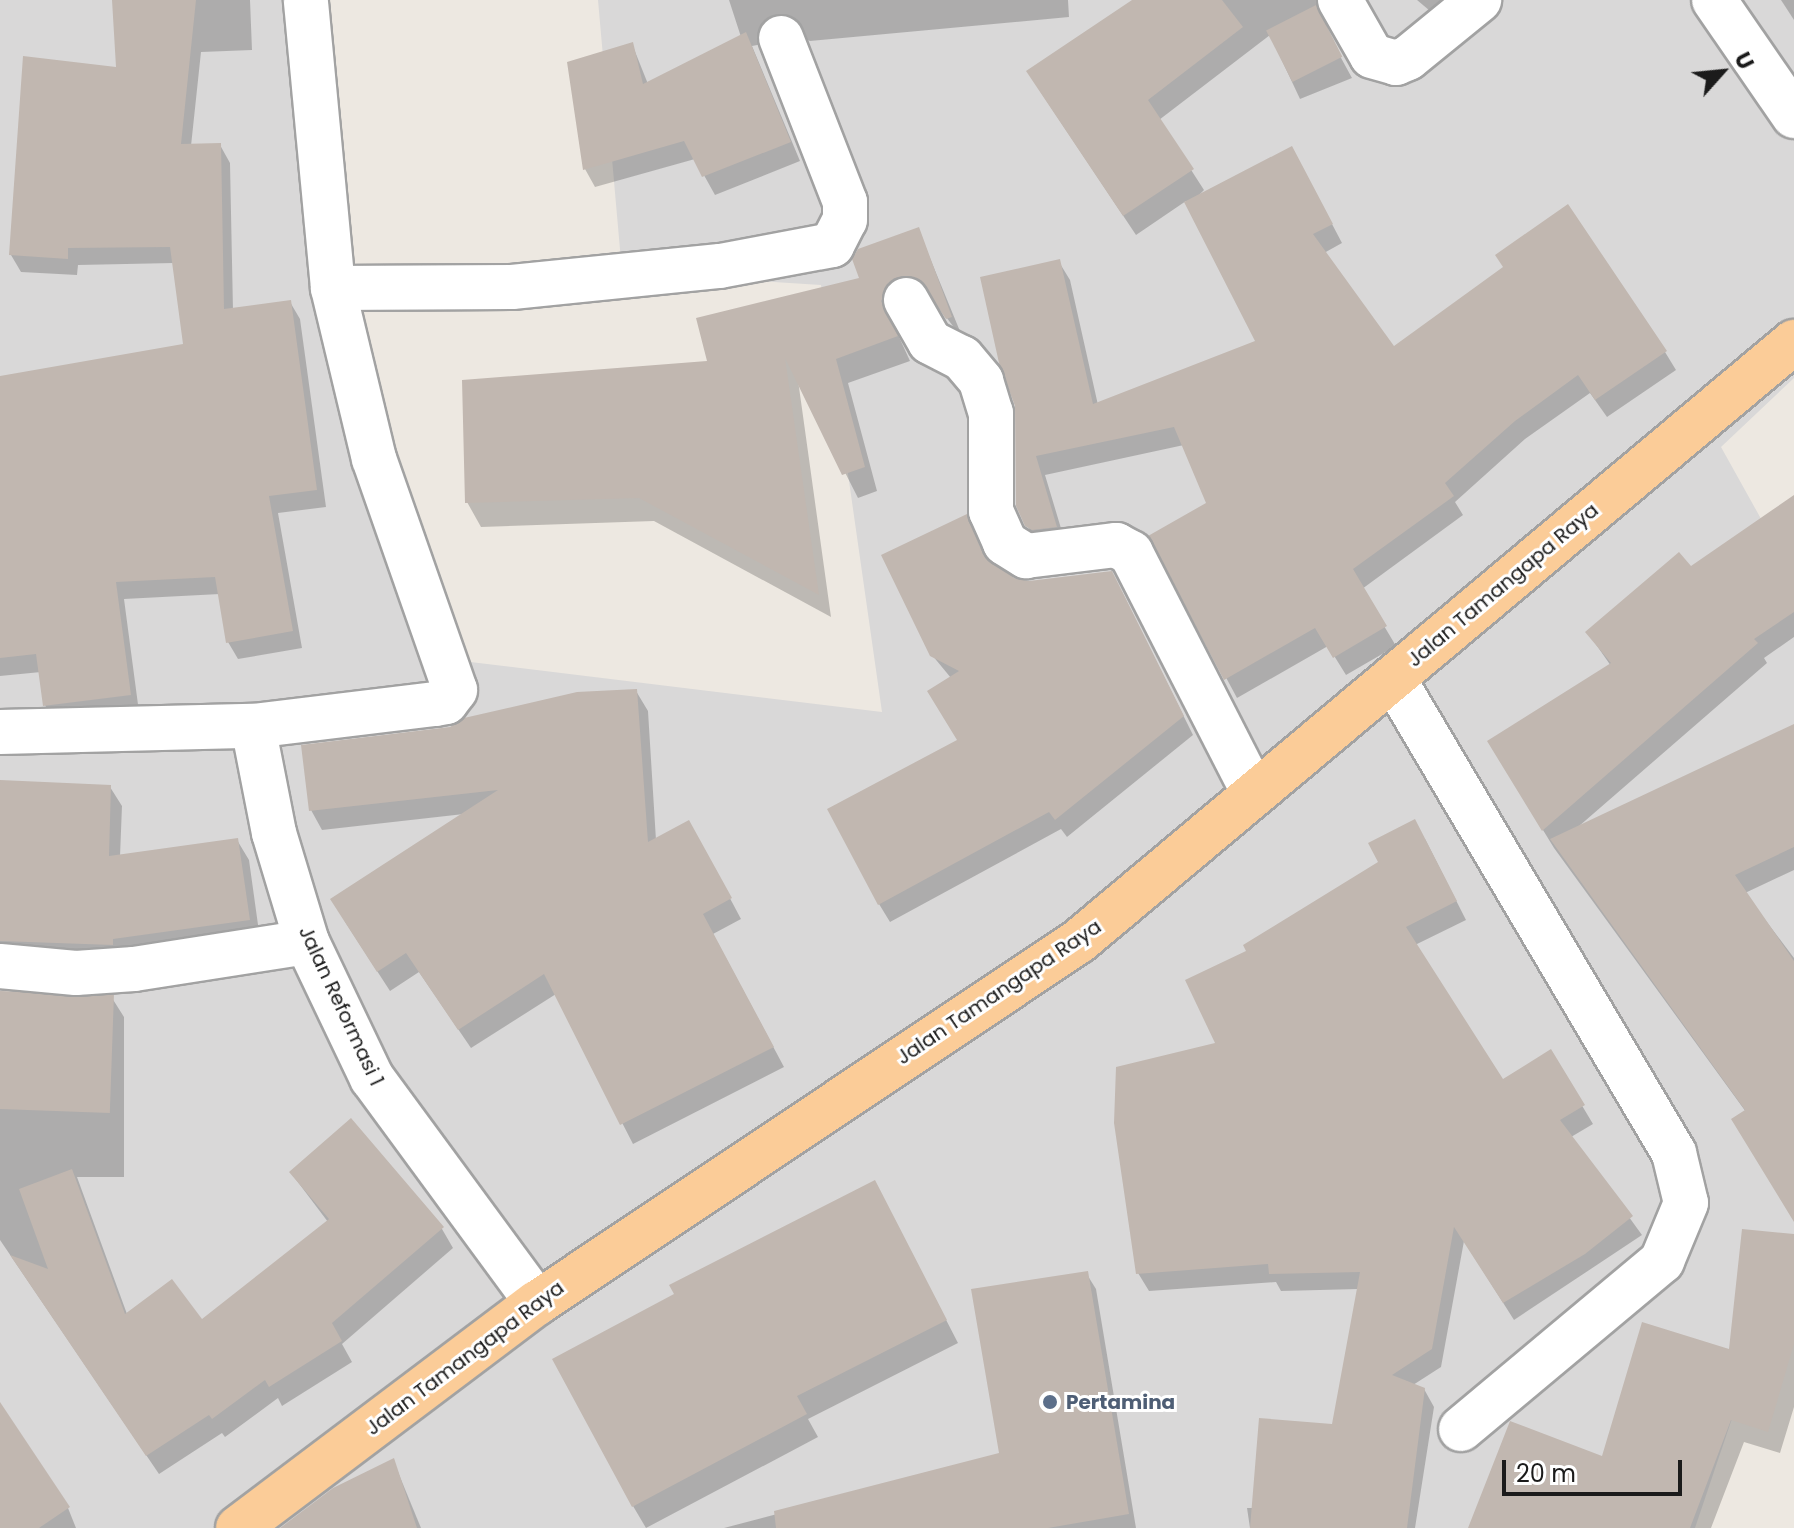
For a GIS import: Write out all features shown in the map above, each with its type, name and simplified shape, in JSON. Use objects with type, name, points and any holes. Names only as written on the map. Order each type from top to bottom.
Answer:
[{"type":"main road","name":"Jalan Tamangapa Raya","points":[[238,1528],[537,1303],[1079,941],[1794,342]]},
{"type":"street","points":[[0,732],[253,726],[435,704],[446,702],[455,690],[379,473],[333,288],[306,0]]},
{"type":"street","points":[[1340,0],[1372,56],[1396,63],[1408,58],[1479,0]]},
{"type":"street","points":[[1714,0],[1794,116]]},
{"type":"street","points":[[333,288],[512,287],[720,266],[832,245],[845,220],[845,202],[781,38]]},
{"type":"street","points":[[906,300],[930,342],[962,358],[981,381],[991,413],[991,511],[1005,543],[1026,556],[1116,545],[1131,553],[1254,793]]},
{"type":"street","points":[[1393,678],[1674,1153],[1686,1203],[1662,1261],[1461,1429]]},
{"type":"street","name":"Jalan Reformasi 1","points":[[253,726],[274,833],[307,942],[372,1078],[537,1303]]},
{"type":"street","points":[[0,966],[76,973],[134,969],[307,942]]},
{"type":"shaded area","points":[[0,0],[312,0],[346,286],[437,658],[882,712],[821,285],[622,272],[598,0],[1794,0],[1794,378],[1721,447],[1794,578],[1794,1235],[1695,1528],[0,1528]]},
{"type":"building","points":[[112,0],[196,0],[181,144],[221,143],[224,309],[291,300],[317,490],[269,496],[293,631],[226,643],[215,577],[116,582],[131,695],[43,706],[36,654],[0,658],[0,376],[183,344],[170,247],[68,248],[68,259],[9,255],[23,56],[116,67]]},
{"type":"building","points":[[1132,0],[1222,0],[1243,27],[1148,100],[1194,169],[1123,216],[1026,71]]},
{"type":"building","points":[[1316,5],[1342,57],[1292,82],[1266,30]]},
{"type":"building","points":[[746,32],[791,142],[702,177],[684,141],[583,170],[567,62],[633,42],[643,84]]},
{"type":"building","points":[[1292,146],[1333,224],[1313,234],[1394,346],[1503,267],[1495,255],[1568,204],[1667,351],[1595,400],[1578,375],[1515,421],[1445,483],[1454,496],[1353,569],[1387,626],[1333,658],[1315,628],[1224,680],[1148,536],[1206,503],[1174,427],[1036,456],[1057,527],[1032,530],[1025,526],[1016,506],[1015,406],[999,363],[980,277],[1060,259],[1093,404],[1255,341],[1184,202]]},
{"type":"building","points":[[919,227],[952,317],[946,319],[919,279],[894,278],[881,301],[898,336],[836,359],[865,467],[842,475],[785,358],[819,595],[639,498],[465,503],[462,380],[707,361],[696,318],[859,278],[852,259],[858,249]]},
{"type":"building","points":[[1794,495],[1794,612],[1754,639],[1758,643],[1542,831],[1487,741],[1611,663],[1585,632],[1679,552],[1691,566]]},
{"type":"building","points":[[967,514],[983,554],[1014,578],[1029,581],[1112,571],[1184,716],[1055,820],[1049,812],[878,905],[827,809],[957,740],[927,691],[959,671],[930,656],[881,555]]},
{"type":"building","points":[[637,689],[648,842],[689,820],[732,898],[703,914],[774,1047],[620,1125],[544,974],[458,1030],[406,953],[377,972],[330,899],[498,790],[309,811],[301,745],[450,727],[464,718],[577,692]]},
{"type":"building","points":[[1794,724],[1794,847],[1735,875],[1794,961],[1794,1222],[1731,1119],[1745,1110],[1550,839]]},
{"type":"building","points":[[0,780],[111,785],[109,856],[238,838],[250,920],[113,939],[113,945],[0,941]]},
{"type":"building","points":[[1415,819],[1457,901],[1406,927],[1503,1079],[1551,1049],[1585,1105],[1560,1120],[1633,1216],[1585,1254],[1503,1303],[1454,1227],[1432,1349],[1392,1375],[1425,1388],[1407,1528],[1250,1528],[1259,1418],[1332,1424],[1360,1272],[1269,1274],[1268,1264],[1136,1274],[1114,1123],[1116,1067],[1215,1043],[1185,980],[1246,951],[1243,945],[1378,862],[1368,843]]},
{"type":"building","points":[[0,991],[114,995],[110,1113],[0,1109]]},
{"type":"building","points":[[351,1118],[444,1227],[332,1323],[342,1341],[269,1387],[265,1380],[212,1419],[209,1415],[146,1456],[10,1255],[48,1269],[19,1189],[72,1169],[125,1314],[172,1279],[202,1319],[329,1219],[289,1172]]},
{"type":"building","points":[[875,1180],[947,1320],[797,1396],[807,1414],[632,1507],[552,1359],[674,1294],[669,1285]]},
{"type":"building","points":[[1742,1229],[1794,1234],[1794,1344],[1768,1432],[1731,1420],[1690,1528],[1468,1528],[1510,1421],[1602,1456],[1642,1322],[1729,1349]]},
{"type":"building","name":"Pertamina","points":[[1088,1271],[1129,1514],[1048,1528],[776,1528],[774,1511],[999,1453],[971,1289]]},
{"type":"building","points":[[0,1402],[70,1507],[39,1528],[0,1528]]},
{"type":"building","points":[[394,1458],[417,1528],[280,1528],[333,1488]]},
{"type":"place","name":"Pertamina","points":[[1050,1402]]}]
